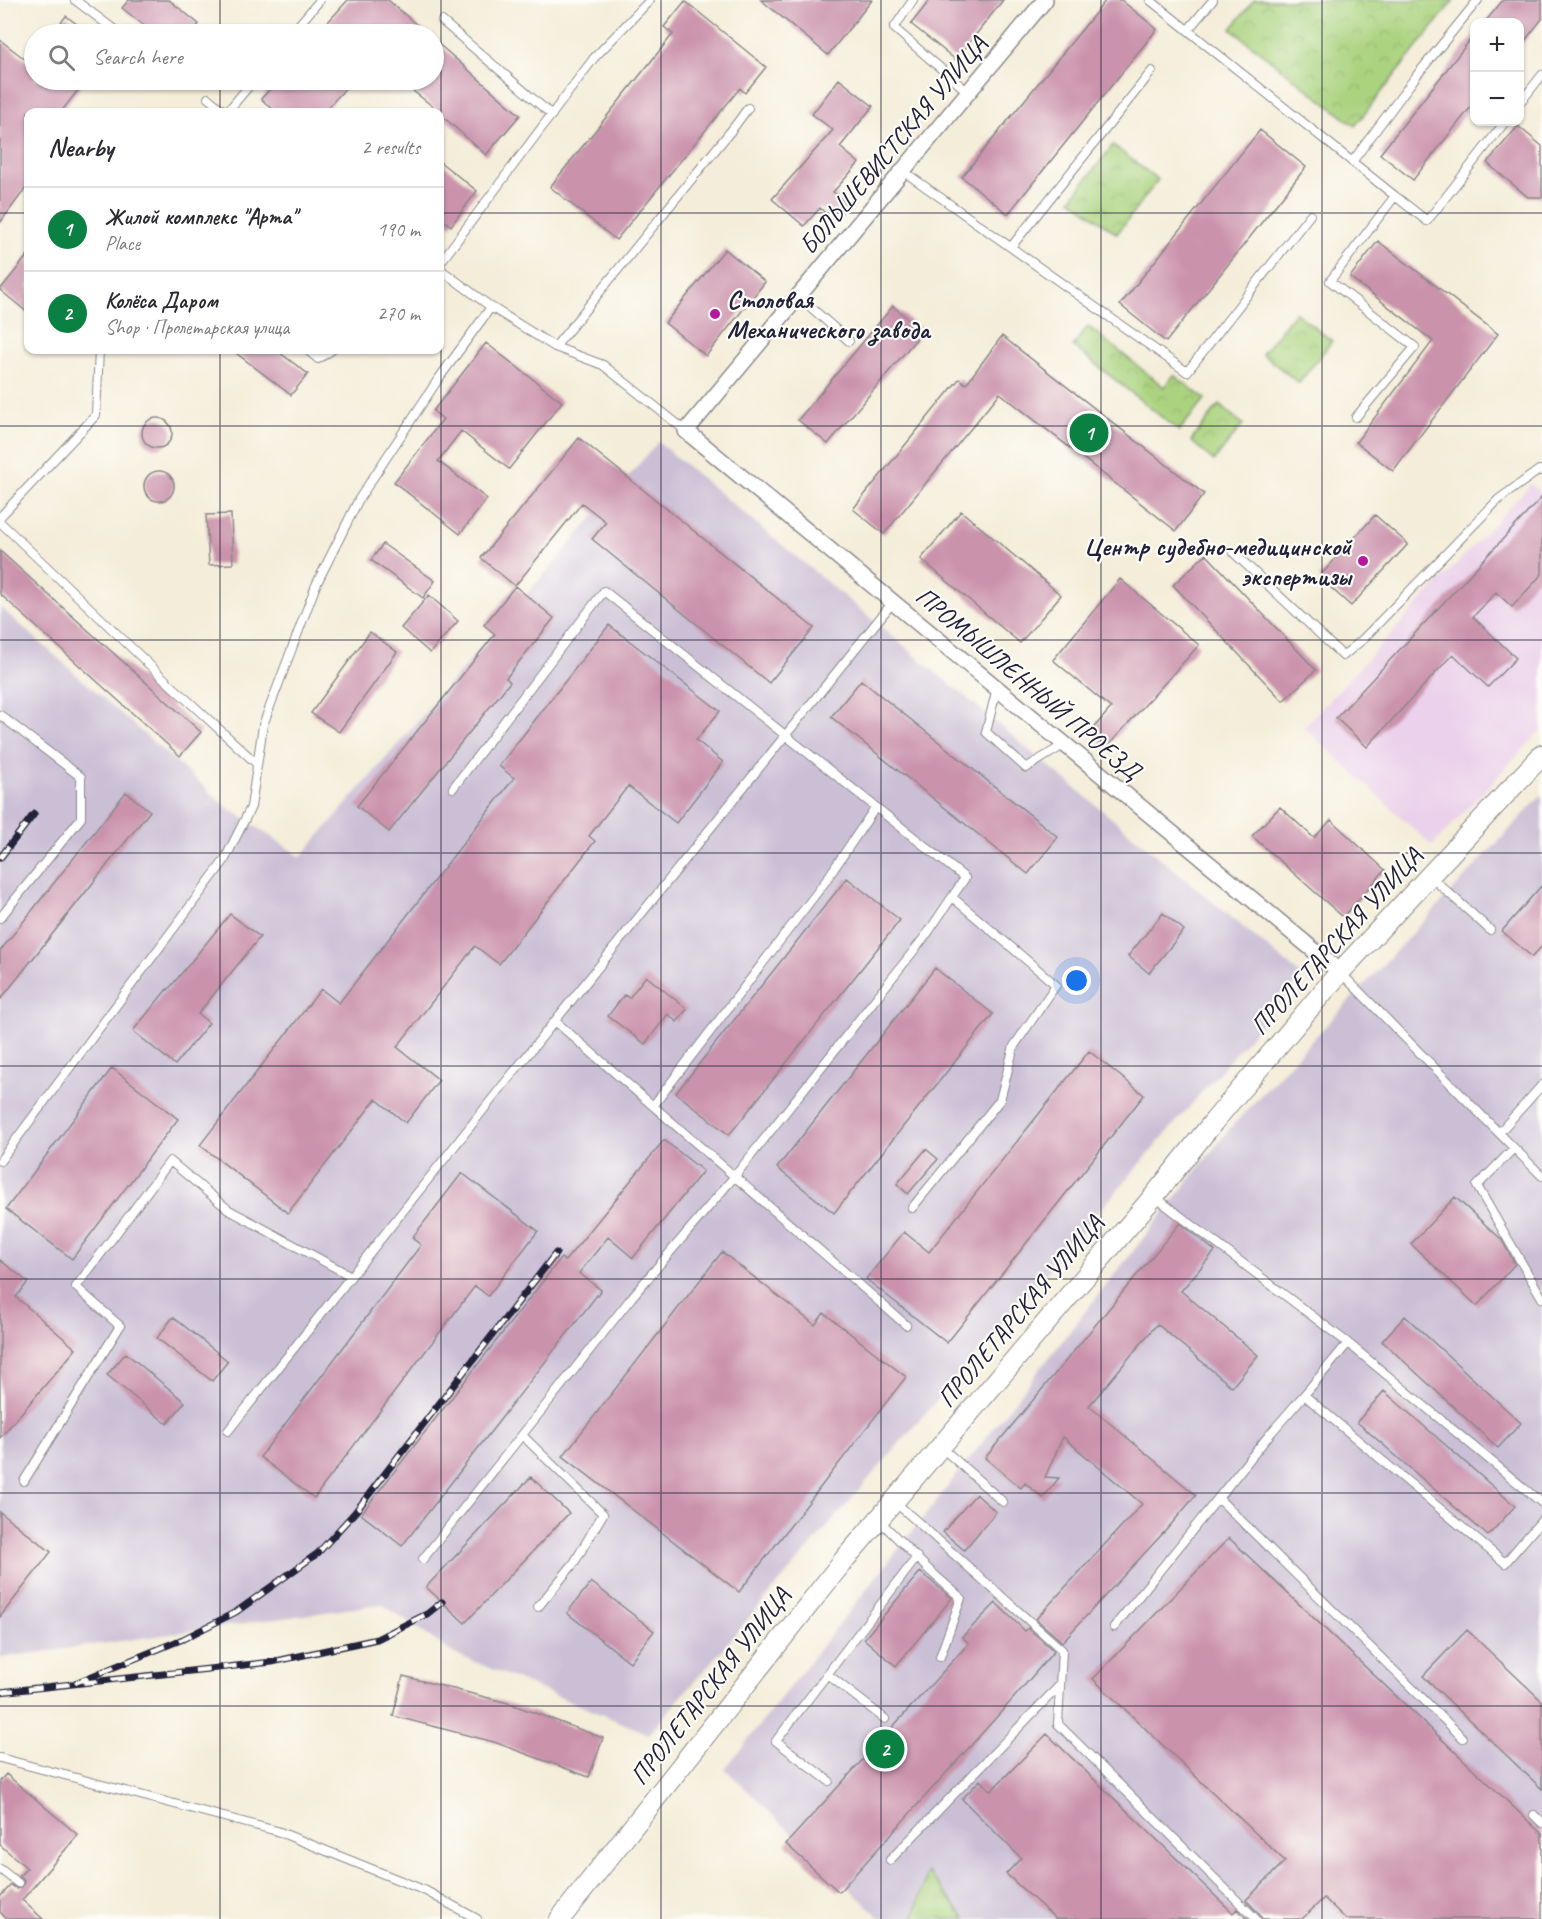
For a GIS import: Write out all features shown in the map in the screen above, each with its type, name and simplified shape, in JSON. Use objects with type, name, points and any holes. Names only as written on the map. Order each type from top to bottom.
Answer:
[{"type":"street","name":"БОЛЬШЕВИСТСКАЯ УЛИЦА","points":[[686,431],[1045,0]]},
{"type":"street","name":"ПРОМЫШЛЕННЫЙ ПРОЕЗД","points":[[686,431],[1340,972]]},
{"type":"street","name":"ПРОЛЕТАРСКАЯ УЛИЦА","points":[[560,1919],[844,1560],[940,1446],[1154,1196],[1340,972],[1542,755]]},
{"type":"lane","points":[[75,0],[107,24]]},
{"type":"lane","points":[[300,24],[320,0]]},
{"type":"lane","points":[[444,258],[594,58],[650,0]]},
{"type":"lane","points":[[914,0],[894,28],[968,92]]},
{"type":"lane","points":[[1150,0],[1426,221],[1502,126]]},
{"type":"lane","points":[[1188,30],[1213,0]]},
{"type":"lane","points":[[1352,162],[1417,75],[1478,0]]},
{"type":"lane","points":[[442,21],[552,115]]},
{"type":"lane","points":[[1011,247],[1152,71]]},
{"type":"lane","points":[[1524,98],[1542,75]]},
{"type":"lane","points":[[230,108],[245,90]]},
{"type":"lane","points":[[208,99],[220,108]]},
{"type":"lane","points":[[555,347],[748,108]]},
{"type":"lane","points":[[903,171],[1188,372],[1310,215]]},
{"type":"lane","points":[[1356,417],[1415,347],[1330,281],[1395,196]]},
{"type":"lane","points":[[444,272],[491,307],[555,347],[603,365],[686,431]]},
{"type":"lane","points":[[798,296],[849,341]]},
{"type":"lane","points":[[0,1161],[224,861],[251,807],[263,726],[312,596],[359,499],[437,381],[491,307]]},
{"type":"lane","points":[[0,517],[96,415],[99,354]]},
{"type":"lane","points":[[312,354],[318,359],[326,354]]},
{"type":"lane","points":[[1234,553],[1343,656],[1362,640],[1500,499],[1539,470],[1542,471]]},
{"type":"lane","points":[[0,522],[257,764]]},
{"type":"lane","points":[[423,1559],[632,1296],[735,1177],[920,944],[965,878],[604,591],[453,788]]},
{"type":"lane","points":[[228,1431],[893,602]]},
{"type":"lane","points":[[997,688],[986,732],[1026,768],[1065,744]]},
{"type":"lane","points":[[0,715],[81,777],[81,818],[0,918]]},
{"type":"lane","points":[[653,1106],[825,882],[875,808]]},
{"type":"lane","points":[[1430,876],[1490,930]]},
{"type":"lane","points":[[912,1208],[1000,1100],[1014,1046],[1056,985],[952,897]]},
{"type":"lane","points":[[1340,972],[1542,1176]]},
{"type":"lane","points":[[555,1021],[906,1325]]},
{"type":"lane","points":[[1499,1133],[1542,1085]]},
{"type":"lane","points":[[1514,1148],[1477,1186],[1542,1298]]},
{"type":"lane","points":[[24,1481],[120,1326],[76,1287],[170,1161],[229,1210],[351,1276]]},
{"type":"lane","points":[[1154,1196],[1348,1343],[1542,1503]]},
{"type":"lane","points":[[1114,1627],[1270,1434],[1348,1343]]},
{"type":"lane","points":[[1304,1395],[1505,1563],[1542,1520]]},
{"type":"lane","points":[[522,1435],[603,1514],[574,1563],[538,1607]]},
{"type":"lane","points":[[940,1446],[1004,1502]]},
{"type":"lane","points":[[1218,1498],[1463,1738]]},
{"type":"lane","points":[[894,1501],[1062,1650],[1058,1724],[1256,1919]]},
{"type":"lane","points":[[879,1520],[961,1598],[939,1657]]},
{"type":"lane","points":[[829,1781],[776,1741],[917,1557]]},
{"type":"lane","points":[[827,1674],[885,1719]]},
{"type":"lane","points":[[890,1860],[1059,1686]]},
{"type":"lane","points":[[0,1758],[276,1831],[426,1891],[477,1919]]},
{"type":"lane","points":[[1534,1815],[1542,1823]]},
{"type":"lane","points":[[0,1869],[18,1883]]},
{"type":"shaded area","points":[[658,442],[1302,976],[649,1734],[453,1653],[382,1604],[0,1658],[0,607],[227,807],[301,857]]},
{"type":"shaded area","points":[[1531,484],[1542,494],[1542,729],[1432,846],[1304,727]]},
{"type":"shaded area","points":[[1542,795],[1542,1919],[881,1919],[725,1769],[1230,1128]]},
{"type":"green space","points":[[1254,0],[1454,0],[1355,126],[1231,29]]},
{"type":"green space","points":[[1113,145],[1158,180],[1117,234],[1071,199]]},
{"type":"green space","points":[[1295,312],[1332,341],[1299,383],[1262,354]]},
{"type":"green space","points":[[1088,326],[1164,387],[1174,375],[1205,399],[1179,431],[1073,346]]},
{"type":"green space","points":[[1219,405],[1243,424],[1214,461],[1191,441]]},
{"type":"green space","points":[[928,1872],[966,1919],[913,1919]]},
{"type":"building","points":[[129,0],[169,0],[199,24],[142,24],[122,8]]},
{"type":"building","points":[[348,0],[388,0],[416,24],[326,24]]},
{"type":"building","points":[[761,0],[872,0],[828,55]]},
{"type":"building","points":[[930,0],[1003,0],[956,60],[911,24]]},
{"type":"building","points":[[1106,0],[1121,0],[1157,29],[1008,214],[962,177]]},
{"type":"building","points":[[1503,0],[1542,0],[1542,19],[1524,42],[1524,18],[1488,18]]},
{"type":"building","points":[[685,1],[766,67],[745,93],[740,88],[616,240],[550,187],[673,34],[664,27]]},
{"type":"building","points":[[66,16],[77,24],[60,24]]},
{"type":"building","points":[[0,40],[24,58],[24,90],[78,90],[64,108],[24,108],[24,190],[0,223]]},
{"type":"building","points":[[1470,40],[1470,108],[1413,180],[1380,154]]},
{"type":"building","points":[[444,49],[520,115],[486,155],[444,118],[444,108],[435,108],[412,90],[444,90]]},
{"type":"building","points":[[839,79],[873,106],[840,147],[859,163],[833,192],[848,205],[834,221],[820,208],[804,226],[772,199],[833,130],[812,114]]},
{"type":"building","points":[[269,90],[344,90],[328,108],[271,108],[261,99]]},
{"type":"building","points":[[1518,126],[1542,146],[1542,197],[1528,197],[1487,163]]},
{"type":"building","points":[[1260,130],[1306,167],[1166,342],[1120,305]]},
{"type":"building","points":[[444,165],[477,191],[451,226],[444,220]]},
{"type":"building","points":[[1378,241],[1498,334],[1393,471],[1356,442],[1433,341],[1350,277]]},
{"type":"building","points":[[725,249],[765,282],[706,356],[665,323]]},
{"type":"building","points":[[24,260],[24,310],[0,290]]},
{"type":"building","points":[[893,306],[923,331],[828,444],[798,420]]},
{"type":"building","points":[[1002,336],[1204,494],[1176,531],[1000,393],[884,534],[853,509],[959,379],[966,384]]},
{"type":"building","points":[[486,343],[562,402],[509,469],[461,431],[438,461],[487,499],[460,534],[394,482],[443,419],[433,411]]},
{"type":"building","points":[[237,354],[281,354],[308,374],[291,395]]},
{"type":"building","points":[[157,418],[168,422],[172,433],[168,444],[157,448],[146,444],[142,433],[146,422]]},
{"type":"building","points":[[579,438],[814,628],[769,683],[592,539],[606,522],[582,503],[515,586],[481,558]]},
{"type":"building","points":[[159,471],[170,475],[174,486],[170,497],[159,501],[148,497],[144,486],[148,475]]},
{"type":"building","points":[[1542,497],[1542,574],[1512,607],[1496,592],[1473,617],[1516,658],[1488,687],[1453,654],[1367,747],[1336,718]]},
{"type":"building","points":[[961,511],[1061,595],[1020,643],[921,559]]},
{"type":"building","points":[[231,514],[233,564],[209,565],[206,515]]},
{"type":"building","name":"Центр судебно-медицинской экспертизы","points":[[1375,515],[1408,544],[1351,606],[1319,577]]},
{"type":"building","points":[[383,544],[435,581],[423,598],[371,560]]},
{"type":"building","points":[[0,551],[201,732],[180,756],[0,594]]},
{"type":"building","points":[[1206,554],[1316,670],[1283,701],[1173,585]]},
{"type":"building","points":[[1120,579],[1199,645],[1107,747],[1090,732],[1111,708],[1053,660]]},
{"type":"building","points":[[515,586],[554,618],[506,678],[510,682],[389,832],[357,806],[495,634],[484,625]]},
{"type":"building","points":[[429,595],[458,621],[430,653],[401,628]]},
{"type":"building","points":[[609,625],[720,711],[696,740],[723,762],[676,823],[628,786],[589,836],[595,841],[499,964],[475,946],[397,1047],[439,1080],[406,1123],[376,1099],[288,1213],[200,1145],[321,989],[339,1003],[514,778],[499,766]]},
{"type":"building","points":[[370,632],[397,652],[339,732],[311,713]]},
{"type":"building","points":[[861,680],[1058,837],[1028,874],[831,717]]},
{"type":"building","points":[[126,792],[150,811],[0,1000],[0,951]]},
{"type":"building","points":[[1280,807],[1314,838],[1331,820],[1385,870],[1343,917],[1252,836]]},
{"type":"building","points":[[847,878],[900,920],[729,1135],[676,1093]]},
{"type":"building","points":[[1542,885],[1542,946],[1532,957],[1502,931]]},
{"type":"building","points":[[1163,913],[1184,930],[1149,973],[1128,956]]},
{"type":"building","points":[[230,914],[260,937],[198,1014],[209,1023],[175,1065],[133,1031]]},
{"type":"building","points":[[935,968],[993,1014],[834,1213],[777,1168]]},
{"type":"building","points":[[646,976],[687,1009],[677,1022],[668,1014],[645,1044],[608,1016],[624,995],[629,998]]},
{"type":"building","points":[[1089,1051],[1144,1095],[947,1343],[866,1279],[904,1232],[929,1252]]},
{"type":"building","points":[[112,1068],[178,1119],[72,1259],[6,1209]]},
{"type":"building","points":[[664,1140],[703,1171],[633,1258],[608,1237],[579,1273],[601,1290],[402,1546],[361,1514],[561,1258],[565,1261]]},
{"type":"building","points":[[926,1149],[938,1159],[908,1194],[897,1184]]},
{"type":"building","points":[[462,1173],[538,1231],[488,1296],[475,1286],[314,1498],[260,1457],[421,1245],[412,1238]]},
{"type":"building","points":[[1455,1197],[1501,1239],[1515,1264],[1477,1306],[1411,1244]]},
{"type":"building","points":[[1180,1223],[1215,1251],[1181,1291],[1258,1355],[1232,1387],[1157,1324],[1089,1406],[1196,1495],[1062,1642],[1036,1619],[1142,1504],[1063,1437],[1045,1477],[1059,1478],[1043,1498],[1025,1483],[1021,1488],[985,1458]]},
{"type":"building","points":[[722,1252],[815,1325],[824,1313],[906,1377],[739,1592],[563,1456]]},
{"type":"building","points":[[0,1260],[28,1282],[16,1297],[76,1349],[0,1438]]},
{"type":"building","points":[[1405,1316],[1521,1423],[1498,1448],[1382,1341]]},
{"type":"building","points":[[173,1317],[228,1361],[212,1381],[157,1338]]},
{"type":"building","points":[[126,1353],[185,1402],[167,1424],[107,1375]]},
{"type":"building","points":[[1384,1391],[1515,1506],[1488,1536],[1357,1422]]},
{"type":"building","points":[[531,1477],[569,1513],[465,1623],[426,1587]]},
{"type":"building","points":[[976,1494],[996,1512],[964,1550],[943,1532]]},
{"type":"building","points":[[0,1512],[51,1552],[0,1617]]},
{"type":"building","points":[[1229,1538],[1542,1834],[1542,1919],[1346,1919],[1324,1898],[1302,1919],[1262,1919],[1246,1900],[1285,1861],[1093,1679]]},
{"type":"building","points":[[920,1572],[952,1598],[896,1666],[864,1639]]},
{"type":"building","points":[[591,1582],[654,1631],[630,1662],[567,1613]]},
{"type":"building","points":[[996,1603],[1025,1631],[1028,1628],[1054,1651],[839,1892],[786,1844],[969,1643],[962,1637]]},
{"type":"building","points":[[1467,1630],[1542,1701],[1542,1789],[1423,1676]]},
{"type":"building","points":[[403,1676],[508,1703],[603,1738],[589,1777],[494,1742],[393,1716]]},
{"type":"building","points":[[1047,1734],[1233,1913],[1237,1909],[1247,1919],[1056,1919],[1006,1874],[1021,1858],[962,1799],[980,1780],[991,1791]]},
{"type":"building","points":[[6,1774],[78,1835],[22,1900],[43,1919],[7,1919],[0,1912],[0,1897],[11,1885],[17,1889],[22,1887],[24,1881],[19,1876],[27,1868],[0,1845],[0,1781]]},
{"type":"railway","points":[[0,858],[34,814]]},
{"type":"railway","points":[[75,1683],[183,1639],[236,1612],[318,1553],[356,1511],[556,1253]]},
{"type":"railway","points":[[0,1692],[272,1662],[377,1639],[427,1614],[442,1602]]},
{"type":"place","name":"Столовая Механического завода","points":[[715,314]]},
{"type":"place","name":"Жилой комплекс \"Арта\"","points":[[1089,433]]},
{"type":"place","name":"Центр судебно-медицинской экспертизы","points":[[1363,561]]},
{"type":"place","name":"Колёса Даром","points":[[885,1749]]}]
